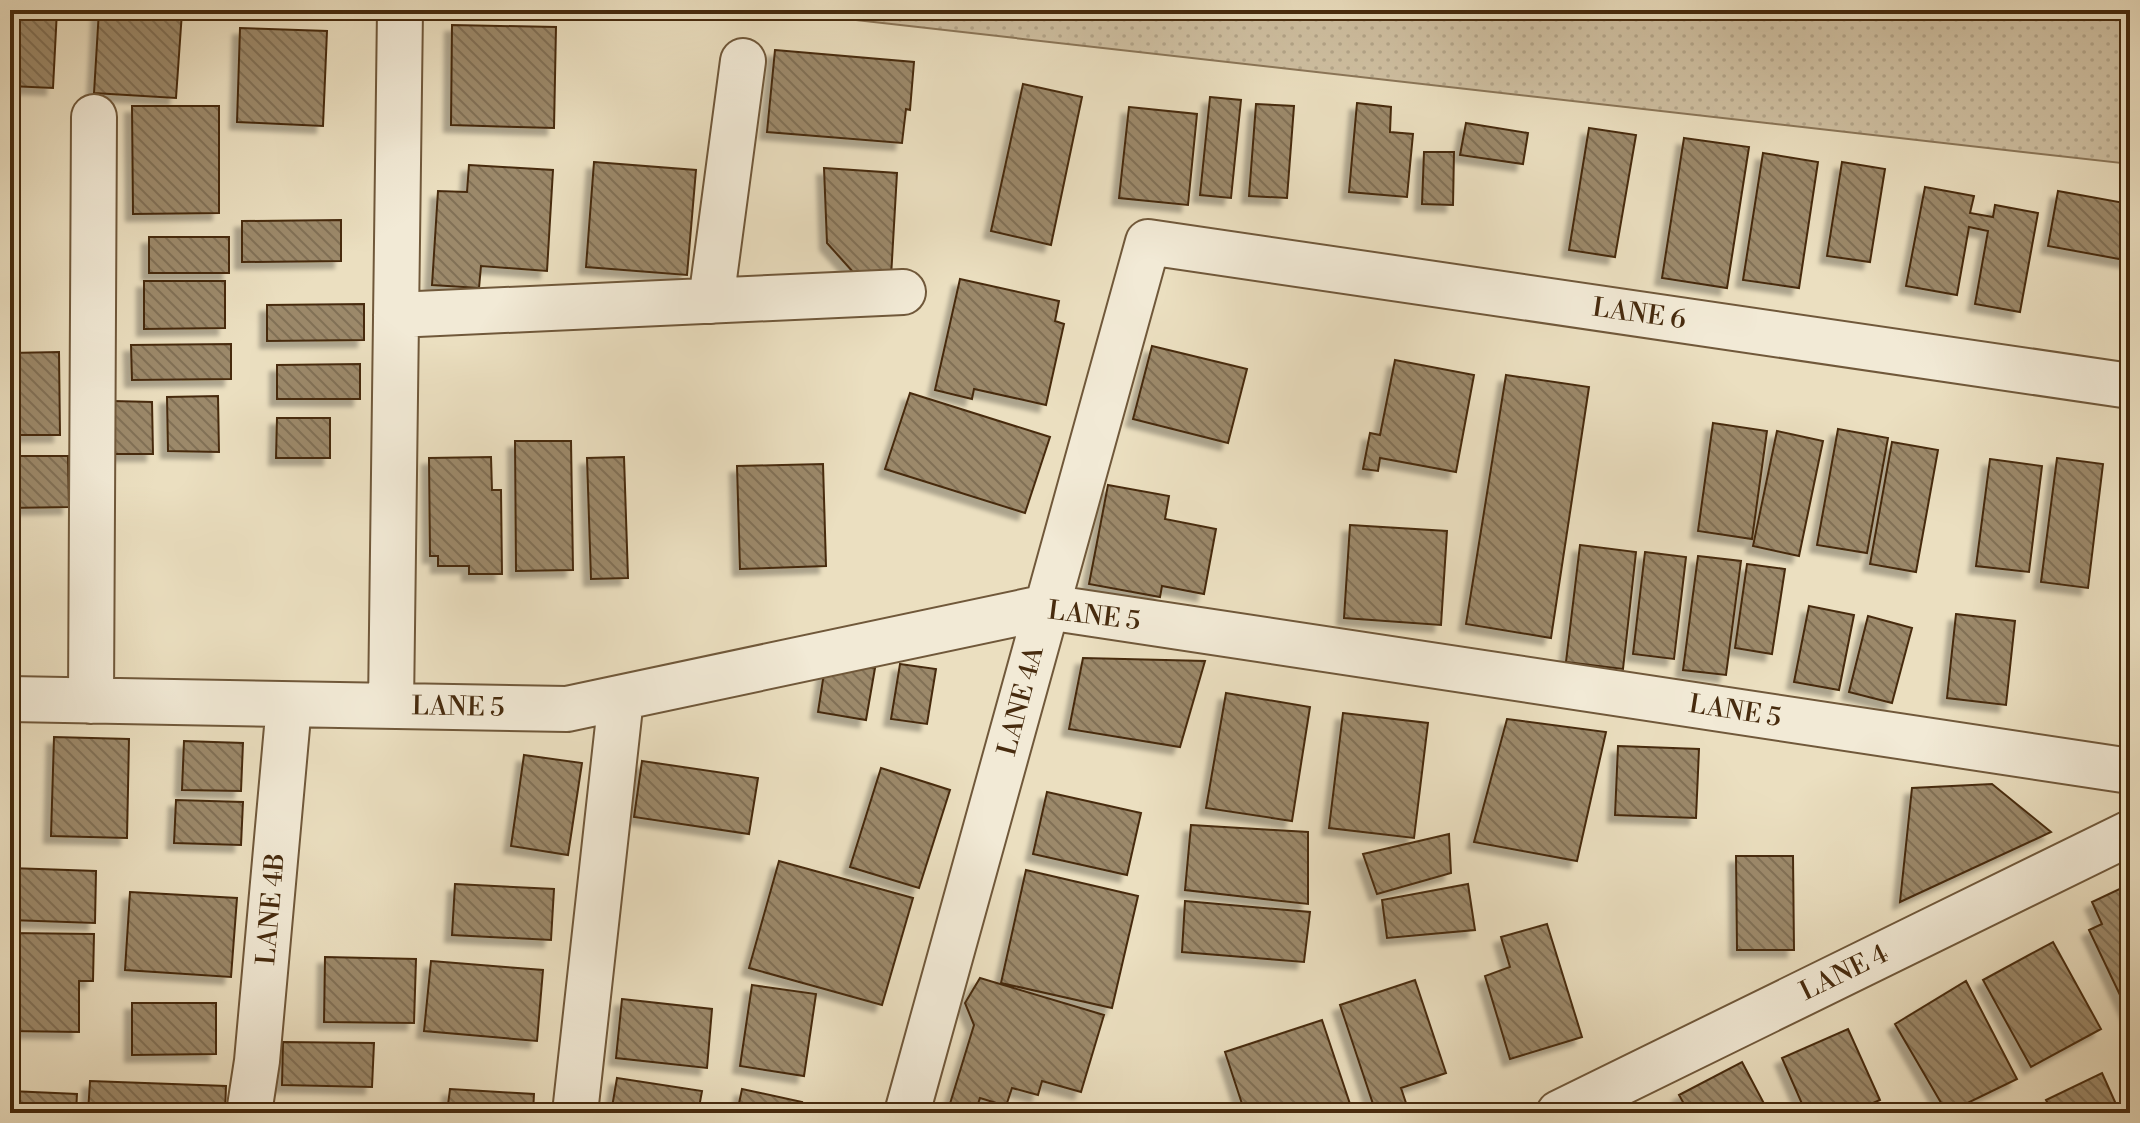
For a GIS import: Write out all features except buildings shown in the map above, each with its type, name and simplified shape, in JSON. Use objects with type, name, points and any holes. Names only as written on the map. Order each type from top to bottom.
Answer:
[{"type":"street","points":[[391,706],[400,10]]},
{"type":"street","points":[[711,301],[743,61]]},
{"type":"street","points":[[91,701],[94,117]]},
{"type":"street","name":"LANE 6","points":[[1148,242],[2130,386]]},
{"type":"street","name":"LANE 4A","points":[[907,1113],[1148,242]]},
{"type":"street","points":[[396,315],[903,292]]},
{"type":"street","name":"LANE 5","points":[[10,699],[567,709],[1047,607],[2130,771]]},
{"type":"street","points":[[575,1113],[621,698]]},
{"type":"street","name":"LANE 4B","points":[[249,1113],[257,1061],[289,705]]},
{"type":"street","name":"LANE 4","points":[[1559,1113],[2130,833]]},
{"type":"shaded area","points":[[767,10],[2130,10],[2130,164]]}]
